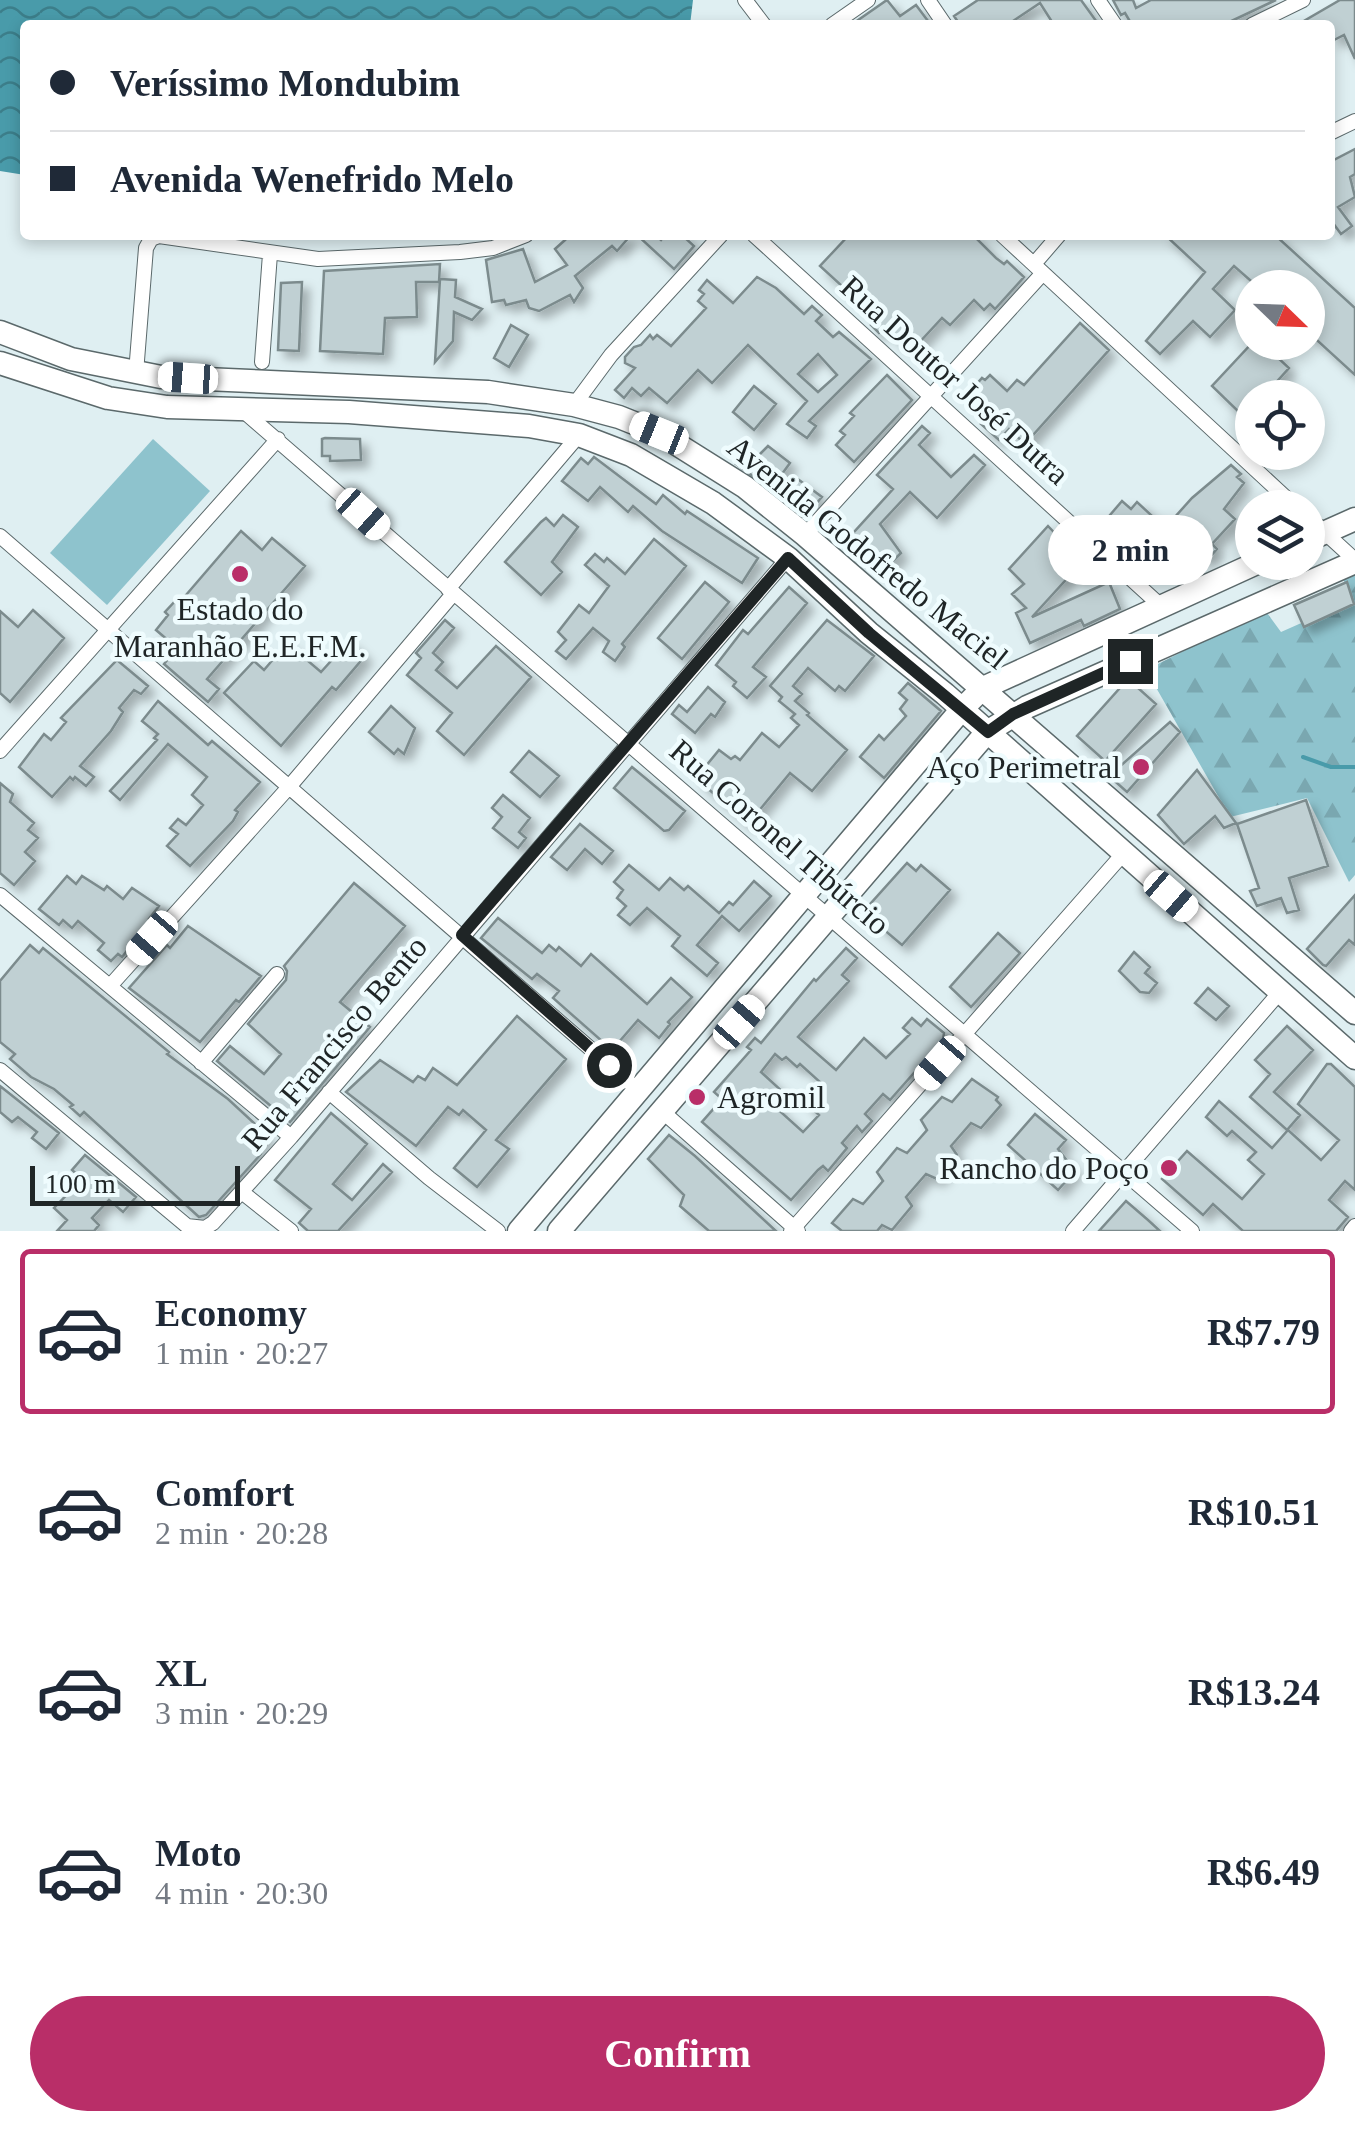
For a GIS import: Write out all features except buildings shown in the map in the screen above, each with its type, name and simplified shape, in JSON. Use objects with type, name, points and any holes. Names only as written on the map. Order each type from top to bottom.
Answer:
[{"type":"main road","name":"Avenida Godofredo Maciel","points":[[0,332],[71,359],[136,373],[263,383],[488,392],[574,405],[659,433],[745,487],[806,535],[1355,1013]]},
{"type":"main road","name":"Avenida Godofredo Maciel","points":[[4,371],[108,398],[167,407],[440,418],[528,426],[579,435],[631,455],[671,476],[788,558],[1355,1058]]},
{"type":"main road","points":[[1325,527],[1355,519]]},
{"type":"main road","points":[[559,1231],[988,732],[1013,714],[1355,561]]},
{"type":"main road","points":[[519,1231],[983,688],[1235,573]]},
{"type":"street","points":[[839,20],[868,0]]},
{"type":"street","points":[[1262,20],[1303,0]]},
{"type":"street","points":[[136,373],[146,248],[150,240]]},
{"type":"street","points":[[184,240],[318,259],[460,252],[493,248],[513,240]]},
{"type":"street","points":[[574,405],[610,355],[716,240]]},
{"type":"street","name":"Rua Doutor José Dutra","points":[[759,240],[1162,606]]},
{"type":"street","points":[[1007,240],[1278,490]]},
{"type":"street","points":[[806,535],[932,398],[1038,268],[1056,240]]},
{"type":"street","points":[[262,362],[270,254]]},
{"type":"street","name":"Rua Coronel Tibúrcio","points":[[240,408],[1192,1231]]},
{"type":"street","points":[[110,986],[289,787],[579,435]]},
{"type":"street","points":[[0,751],[278,439]]},
{"type":"street","points":[[0,536],[638,1090]]},
{"type":"street","points":[[1325,539],[1355,561]]},
{"type":"street","name":"Rua Francisco Bento","points":[[0,1070],[187,1226],[205,1228],[291,1137],[788,558]]},
{"type":"street","points":[[663,1112],[795,1230],[1123,854]]},
{"type":"street","points":[[0,895],[291,1137]]},
{"type":"street","points":[[200,1063],[277,974]]},
{"type":"street","points":[[1073,1231],[1280,992]]},
{"type":"street","points":[[329,1092],[498,1231]]},
{"type":"street","points":[[242,1192],[291,1231]]},
{"type":"green space","points":[[153,439],[210,491],[107,605],[50,553]]},
{"type":"green space","points":[[1355,573],[1355,875],[1349,882],[1307,798],[1230,817],[1146,670],[1265,610],[1281,632],[1351,601],[1343,578]]},
{"type":"water","points":[[0,0],[693,0],[691,20],[20,20],[20,174],[0,171]]},
{"type":"waterway","points":[[1303,757],[1331,767],[1355,767]]},
{"type":"place","name":"Estado do Maranhão E.E.F.M.","points":[[240,574]]},
{"type":"place","name":"Aço Perimetral","points":[[1141,767]]},
{"type":"place","name":"Agromil","points":[[697,1097]]},
{"type":"place","name":"Rancho do Poço","points":[[1169,1168]]},
{"type":"route","points":[[609,1065],[462,935],[788,558],[869,633],[988,732],[1013,714],[1130,661]]}]
